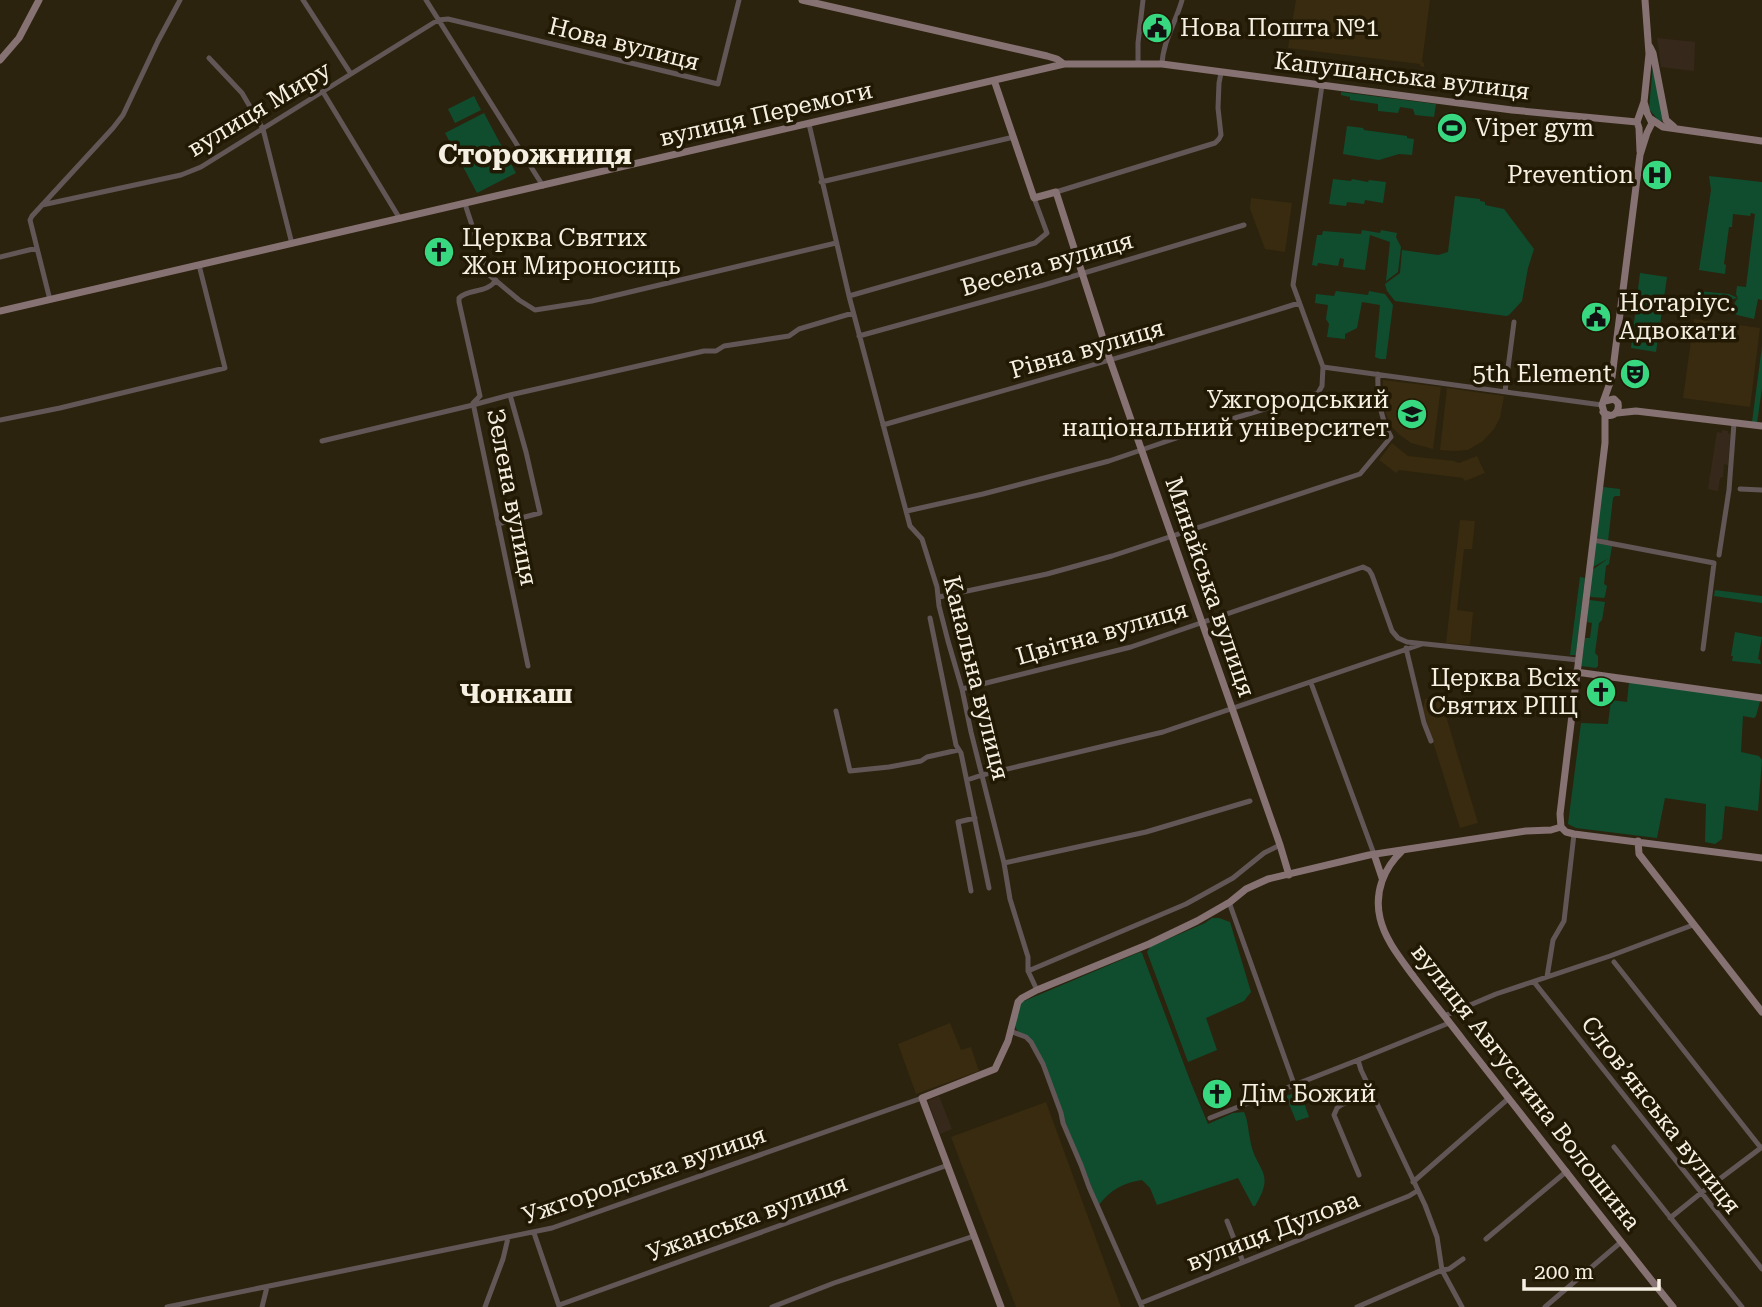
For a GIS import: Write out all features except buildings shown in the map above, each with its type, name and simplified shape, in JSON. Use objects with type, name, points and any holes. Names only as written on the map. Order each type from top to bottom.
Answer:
[{"type":"street","points":[[0,60],[19,38],[39,0]]},
{"type":"street","points":[[50,300],[30,220],[34,212],[123,115],[180,0]]},
{"type":"street","points":[[303,0],[351,74]]},
{"type":"street","points":[[426,0],[543,186]]},
{"type":"street","name":"Нова вулиця","points":[[438,20],[448,19],[718,84],[739,0]]},
{"type":"street","points":[[802,0],[1047,57],[1064,64]]},
{"type":"street","points":[[1138,64],[1143,0]]},
{"type":"street","points":[[1162,64],[1167,37],[1182,0]]},
{"type":"street","points":[[1640,155],[1638,123],[1644,102],[1649,45],[1645,0]]},
{"type":"street","name":"вулиця Миру","points":[[43,205],[181,175],[201,167],[438,20]]},
{"type":"street","points":[[1649,45],[1658,77],[1663,123]]},
{"type":"street","points":[[209,58],[242,93],[262,129],[292,244]]},
{"type":"street","name":"вулиця Перемоги","points":[[0,311],[1064,64],[1162,64]]},
{"type":"street","name":"Капушанська вулиця","points":[[1162,64],[1511,110],[1638,123]]},
{"type":"street","points":[[1034,198],[1215,143],[1221,135],[1218,96],[1221,73]]},
{"type":"street","points":[[849,296],[1035,243],[1047,233],[994,80]]},
{"type":"street","points":[[907,511],[1109,461],[1318,393],[1322,386],[1323,367],[1293,285],[1322,85]]},
{"type":"street","points":[[323,92],[400,219]]},
{"type":"street","points":[[1644,102],[1652,125],[1640,155],[1612,377],[1604,406],[1605,441],[1576,672],[1560,814],[1561,827],[1574,834],[1762,858]]},
{"type":"street","points":[[1638,123],[1644,115],[1681,130]]},
{"type":"street","points":[[1638,123],[1643,131],[1681,130],[1762,141]]},
{"type":"street","name":"Канальна вулиця","points":[[809,124],[859,336],[910,526],[922,539],[939,597],[939,606],[1004,863],[1010,898],[1028,957],[1028,971],[1037,990]]},
{"type":"street","points":[[821,182],[1014,138]]},
{"type":"street","name":"Минайська вулиця","points":[[1056,192],[1110,360],[1289,875]]},
{"type":"street","points":[[465,204],[488,274],[535,310],[592,301],[836,243]]},
{"type":"street","name":"Весела вулиця","points":[[859,336],[1044,285],[1244,225]]},
{"type":"street","points":[[0,257],[37,248]]},
{"type":"street","points":[[0,420],[225,368],[199,265]]},
{"type":"street","name":"Зелена вулиця","points":[[496,281],[490,287],[463,294],[459,298],[480,396],[473,405],[528,666]]},
{"type":"street","name":"Рівна вулиця","points":[[883,425],[1154,348],[1299,303]]},
{"type":"street","points":[[322,441],[510,395],[704,351],[716,351],[724,346],[789,336],[799,329],[853,313]]},
{"type":"street","points":[[1505,391],[1514,322]]},
{"type":"street","points":[[1323,367],[1604,406]]},
{"type":"street","points":[[939,597],[1047,574],[1112,556],[1360,474],[1391,437],[1381,411],[1377,390],[1378,374]]},
{"type":"street","points":[[1605,441],[1619,409],[1612,377]]},
{"type":"street","points":[[498,524],[540,513],[527,452],[510,395]]},
{"type":"street","points":[[1604,406],[1611,399],[1636,411]]},
{"type":"street","points":[[1604,406],[1608,415],[1636,411],[1762,426]]},
{"type":"street","points":[[1719,555],[1729,490],[1734,423]]},
{"type":"street","points":[[1740,489],[1762,490]]},
{"type":"street","points":[[1593,540],[1714,563],[1703,649]]},
{"type":"street","name":"Цвітна вулиця","points":[[962,689],[1131,647],[1363,567],[1372,575],[1392,631],[1407,642]]},
{"type":"street","points":[[930,618],[989,888]]},
{"type":"street","points":[[1431,741],[1406,650],[1407,642],[1578,660]]},
{"type":"street","points":[[967,780],[1163,732],[1425,643]]},
{"type":"street","points":[[1576,672],[1762,698]]},
{"type":"street","points":[[1311,683],[1374,854]]},
{"type":"street","points":[[836,710],[850,771],[921,761],[927,757],[958,750]]},
{"type":"street","points":[[1004,863],[1146,832],[1250,801]]},
{"type":"street","points":[[971,891],[958,822],[975,818]]},
{"type":"street","points":[[990,1307],[1000,1306],[922,1098],[995,1069],[1005,1050],[1018,1002],[1022,998],[1197,921],[1246,889],[1275,876],[1374,854],[1561,827]]},
{"type":"street","points":[[1547,977],[1553,940],[1564,921],[1574,834]]},
{"type":"street","points":[[1638,841],[1639,854],[1762,1012]]},
{"type":"street","points":[[1028,971],[1186,904],[1233,878],[1264,853],[1280,845]]},
{"type":"street","points":[[1382,878],[1389,865],[1403,851]]},
{"type":"street","name":"вулиця Августина Волошина","points":[[1374,854],[1382,878],[1378,911],[1388,939],[1449,1023],[1672,1307]]},
{"type":"street","points":[[1229,902],[1294,1084]]},
{"type":"street","points":[[1444,1016],[1496,994],[1693,925]]},
{"type":"street","points":[[1614,962],[1762,1148],[1670,1218]]},
{"type":"street","name":"Словʼянська вулиця","points":[[1534,982],[1762,1269]]},
{"type":"street","points":[[1210,1118],[1449,1023]]},
{"type":"street","points":[[1010,1031],[1031,1042],[1043,1063],[1063,1123],[1089,1187],[1142,1305]]},
{"type":"street","points":[[1358,1060],[1437,1237],[1442,1270],[1462,1307]]},
{"type":"street","points":[[1359,1175],[1334,1115],[1340,1105],[1371,1092]]},
{"type":"street","name":"Ужгородська вулиця","points":[[167,1307],[534,1233],[922,1098]]},
{"type":"street","points":[[1413,1182],[1509,1098]]},
{"type":"street","points":[[1614,1147],[1742,1307]]},
{"type":"street","name":"Ужанська вулиця","points":[[559,1306],[948,1165]]},
{"type":"street","points":[[1486,1239],[1567,1171]]},
{"type":"street","name":"вулиця Дулова","points":[[1142,1305],[1417,1191]]},
{"type":"street","points":[[1227,1221],[1243,1262]]},
{"type":"street","points":[[534,1233],[559,1306]]},
{"type":"street","points":[[772,1307],[974,1236]]},
{"type":"street","points":[[485,1307],[508,1238]]},
{"type":"street","points":[[1545,1307],[1621,1242]]},
{"type":"street","points":[[1357,1307],[1449,1269],[1463,1259]]},
{"type":"street","points":[[262,1307],[267,1287]]},
{"type":"shaded area","points":[[1296,0],[1430,0],[1422,62],[1424,67],[1420,64],[1288,48]]},
{"type":"shaded area","points":[[1657,38],[1695,42],[1694,71],[1661,67]]},
{"type":"shaded area","points":[[1251,198],[1292,203],[1285,252],[1265,249],[1250,209]]},
{"type":"shaded area","points":[[1694,319],[1760,328],[1750,407],[1683,398]]},
{"type":"shaded area","name":"Ужгородський національний університет","points":[[1383,380],[1441,387],[1433,449],[1411,443],[1391,426],[1383,406]]},
{"type":"shaded area","points":[[1447,388],[1504,396],[1500,418],[1494,429],[1483,441],[1468,450],[1440,450]]},
{"type":"shaded area","points":[[1722,430],[1730,434],[1728,465],[1724,464],[1718,491],[1708,489],[1717,432],[1722,433]]},
{"type":"shaded area","name":"Ужгородський національний університет","points":[[1392,443],[1408,456],[1459,463],[1477,456],[1485,473],[1465,481],[1463,478],[1399,470],[1396,473],[1379,460]]},
{"type":"shaded area","points":[[1460,520],[1475,521],[1472,549],[1464,549],[1457,610],[1473,612],[1470,645],[1446,643]]},
{"type":"shaded area","points":[[1440,696],[1478,823],[1460,828],[1423,710],[1425,699]]},
{"type":"shaded area","points":[[950,1023],[961,1050],[971,1047],[979,1071],[916,1094],[898,1044]]},
{"type":"shaded area","points":[[939,1096],[952,1129],[940,1134],[928,1101]]},
{"type":"shaded area","points":[[1046,1102],[1121,1307],[1016,1307],[951,1137]]},
{"type":"green space","points":[[1653,65],[1663,119],[1660,122],[1649,109]]},
{"type":"green space","points":[[1341,92],[1436,104],[1434,117],[1415,115],[1413,109],[1400,107],[1398,113],[1378,111],[1378,104],[1350,100],[1350,97],[1341,95]]},
{"type":"green space","points":[[474,96],[481,110],[455,123],[448,109]]},
{"type":"green space","points":[[484,113],[516,173],[477,193],[445,133]]},
{"type":"green space","points":[[1347,126],[1414,139],[1412,155],[1399,154],[1379,160],[1343,154]]},
{"type":"green space","points":[[1709,176],[1762,182],[1762,300],[1758,299],[1754,319],[1737,315],[1733,311],[1738,298],[1737,286],[1746,287],[1755,214],[1733,214],[1724,264],[1725,274],[1699,270],[1711,190]]},
{"type":"green space","points":[[1333,179],[1386,182],[1383,203],[1365,200],[1364,204],[1347,202],[1346,206],[1329,204]]},
{"type":"green space","points":[[1455,196],[1480,199],[1485,205],[1504,209],[1534,249],[1522,301],[1509,315],[1395,301],[1387,291],[1385,284],[1400,273],[1402,250],[1438,255],[1448,252]]},
{"type":"green space","points":[[1362,230],[1397,233],[1401,247],[1398,272],[1386,281],[1390,242],[1370,235],[1365,270],[1343,267],[1344,259],[1340,258],[1338,266],[1318,263],[1317,266],[1312,265],[1317,235],[1322,235],[1323,231],[1361,234]]},
{"type":"green space","points":[[1640,273],[1667,277],[1656,352],[1631,348]]},
{"type":"green space","points":[[1336,291],[1385,294],[1393,305],[1386,359],[1375,357],[1380,305],[1362,302],[1357,328],[1345,334],[1345,339],[1327,337],[1328,305],[1315,303],[1316,294],[1334,296]]},
{"type":"green space","points":[[1698,291],[1729,294],[1738,298],[1722,301],[1718,299],[1712,302],[1711,311],[1695,308]]},
{"type":"green space","points":[[1762,346],[1762,388],[1757,423],[1752,422]]},
{"type":"green space","points":[[1603,487],[1620,489],[1620,496],[1613,498],[1608,541],[1596,536]]},
{"type":"green space","points":[[1596,543],[1612,546],[1609,564],[1606,566],[1604,584],[1607,586],[1604,598],[1589,595],[1592,570],[1609,558],[1593,567]]},
{"type":"green space","points":[[1580,577],[1585,578],[1576,655],[1570,655]]},
{"type":"green space","points":[[1715,590],[1762,596],[1762,603],[1714,596]]},
{"type":"green space","points":[[1590,600],[1605,602],[1599,623],[1596,668],[1581,666],[1585,638],[1590,638],[1592,623],[1587,622]]},
{"type":"green space","points":[[1735,632],[1762,637],[1758,659],[1761,664],[1732,661]]},
{"type":"green space","points":[[1629,682],[1760,701],[1754,718],[1743,716],[1741,752],[1759,756],[1762,760],[1758,811],[1725,806],[1722,839],[1715,844],[1705,842],[1706,804],[1665,798],[1657,838],[1576,828],[1568,824],[1581,723],[1608,724],[1611,700],[1627,702]]},
{"type":"green space","points":[[1212,918],[1230,922],[1251,992],[1244,1001],[1206,1018],[1217,1050],[1188,1062],[1147,952],[1150,947]]},
{"type":"green space","points":[[1140,952],[1208,1124],[1233,1113],[1244,1112],[1253,1150],[1264,1178],[1264,1185],[1255,1206],[1238,1178],[1157,1205],[1150,1188],[1142,1180],[1135,1181],[1112,1191],[1099,1205],[1032,1041],[1017,1030],[1016,1016],[1022,1002]]},
{"type":"green space","points":[[1300,1091],[1309,1117],[1296,1121],[1286,1096]]},
{"type":"place","name":"Нова Пошта №1","points":[[1157,28]]},
{"type":"place","name":"Viper gym","points":[[1452,128]]},
{"type":"place","name":"Prevention","points":[[1657,175]]},
{"type":"place","name":"Церква Святих Жон Мироносиць","points":[[439,252]]},
{"type":"place","name":"Нотаріус. Адвокати","points":[[1596,317]]},
{"type":"place","name":"5th Element","points":[[1635,374]]},
{"type":"place","name":"Ужгородський національний університет","points":[[1412,414]]},
{"type":"place","name":"Церква Всіх Святих РПЦ","points":[[1601,692]]},
{"type":"place","name":"Дім Божий","points":[[1217,1094]]},
{"type":"district","name":"Сторожниця","points":[[535,154]]},
{"type":"district","name":"Чонкаш","points":[[516,694]]}]
